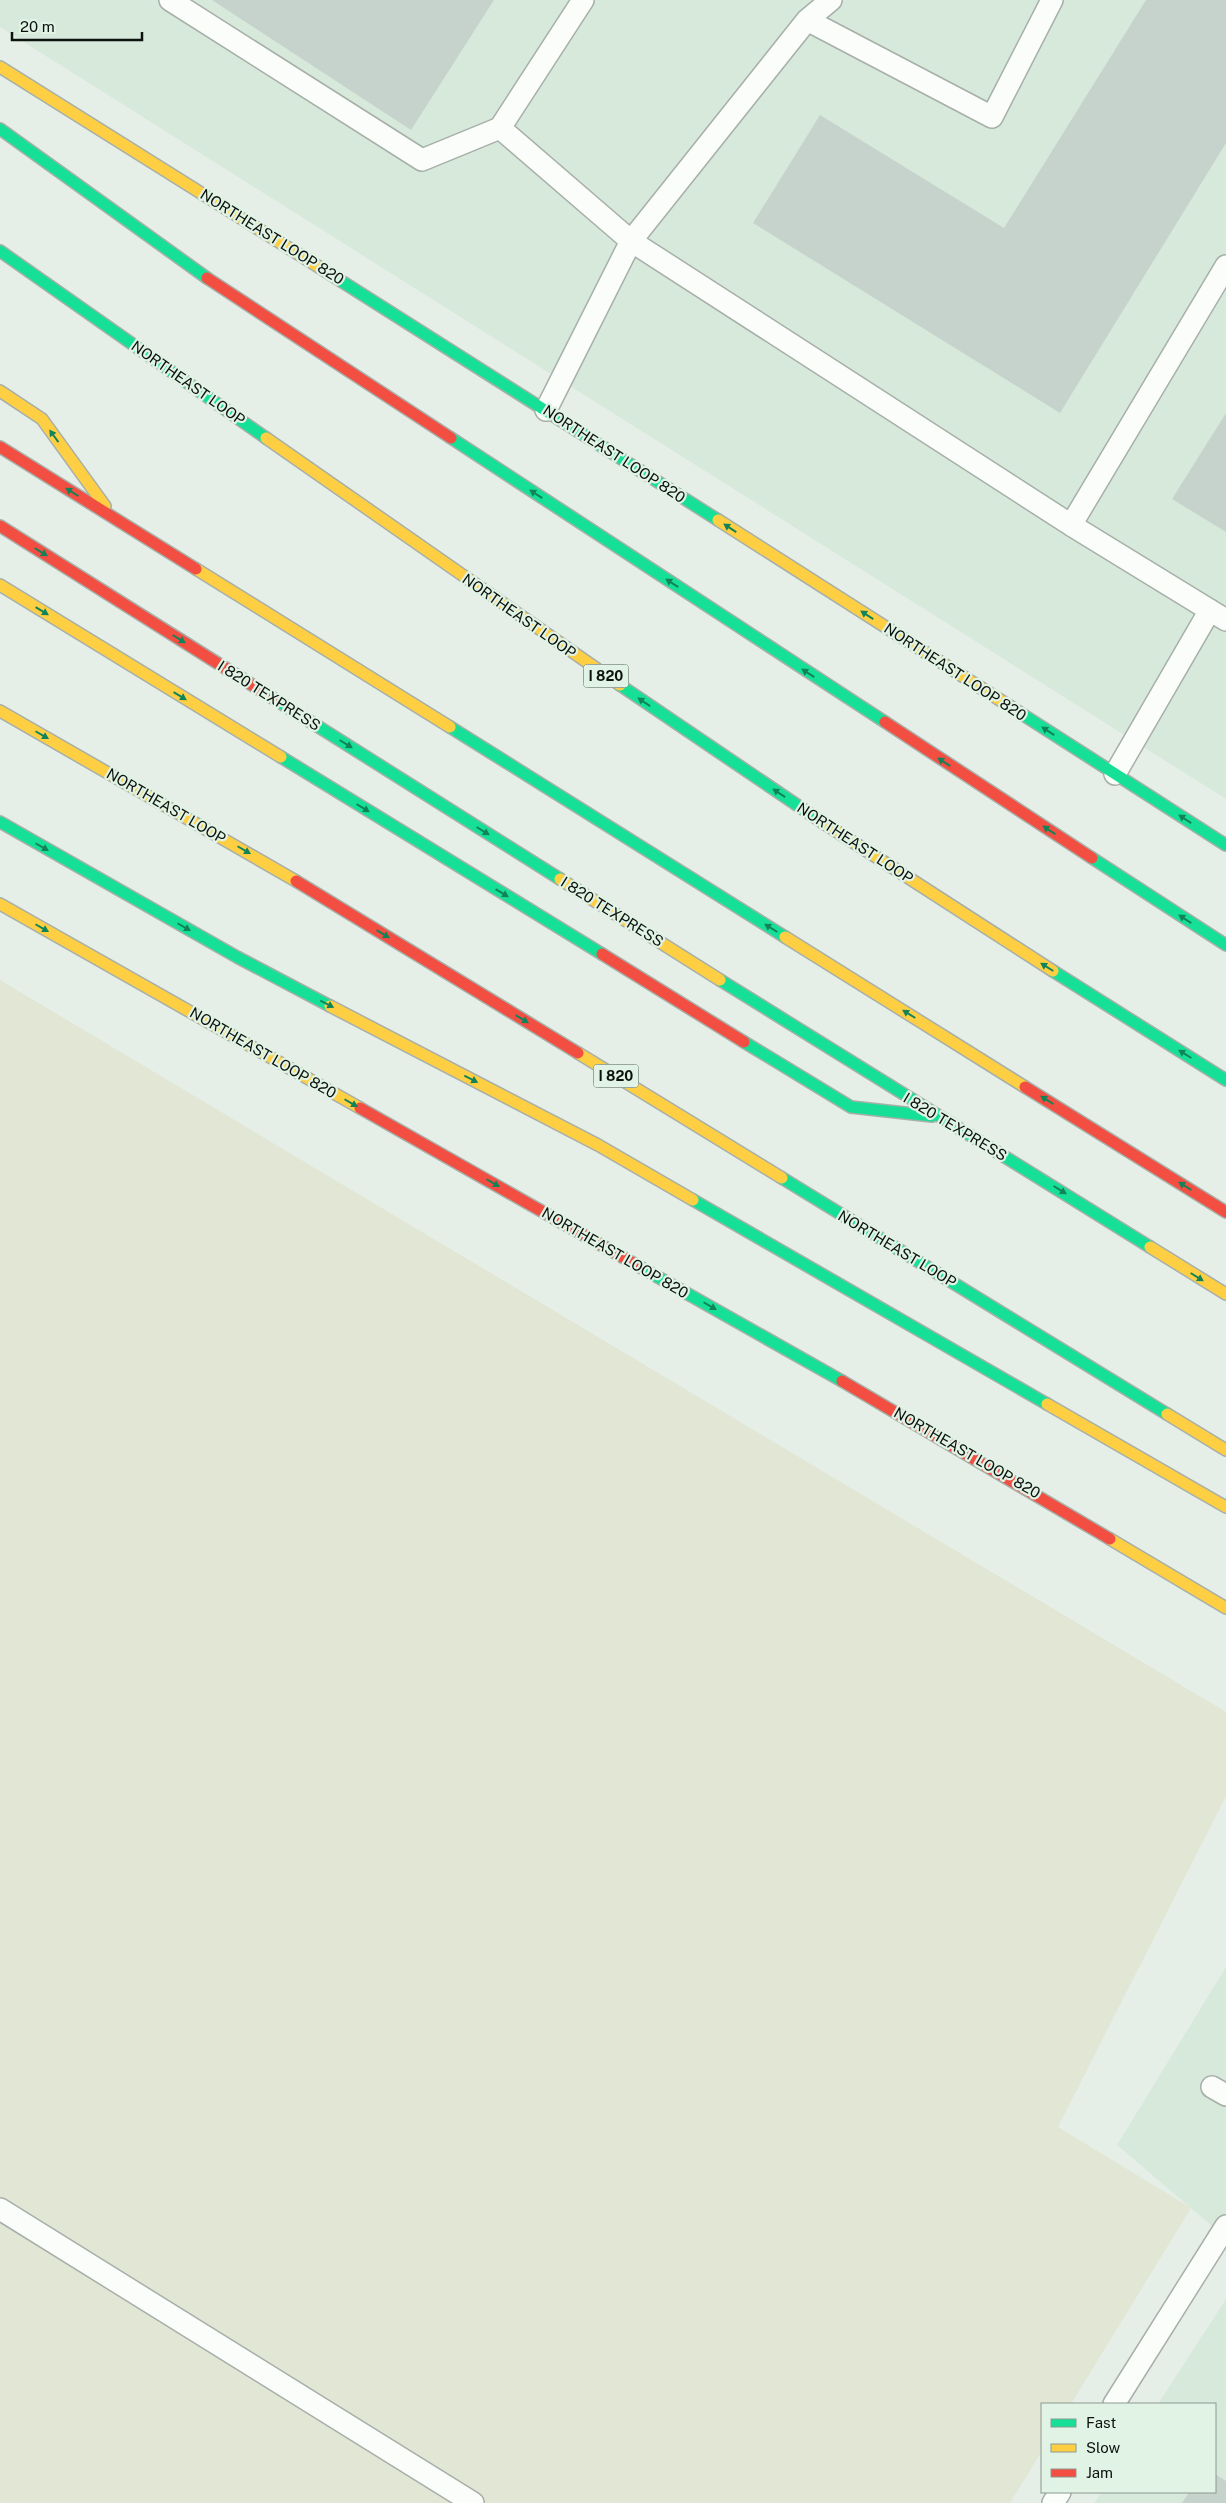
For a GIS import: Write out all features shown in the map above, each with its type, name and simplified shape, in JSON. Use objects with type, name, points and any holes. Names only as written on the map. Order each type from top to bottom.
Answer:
[{"type":"main road","name":"NORTHEAST LOOP 820","points":[[0,67],[546,410],[1226,845]]},
{"type":"main road","points":[[0,129],[234,296],[1226,945]]},
{"type":"main road","name":"NORTHEAST LOOP","points":[[0,251],[548,637],[875,858],[1226,1080]]},
{"type":"main road","points":[[0,391],[42,419],[113,517]]},
{"type":"main road","points":[[0,447],[1226,1212]]},
{"type":"main road","name":"I 820 TEXPRESS","points":[[0,526],[938,1117],[1226,1294]]},
{"type":"main road","points":[[0,585],[851,1106],[938,1117]]},
{"type":"main road","name":"NORTHEAST LOOP","points":[[0,711],[290,876],[1226,1450]]},
{"type":"main road","points":[[0,822],[237,957],[598,1144],[1226,1507]]},
{"type":"main road","name":"NORTHEAST LOOP 820","points":[[0,904],[940,1437],[1226,1608]]},
{"type":"lane","points":[[170,0],[422,160],[500,128],[582,0]]},
{"type":"lane","points":[[546,410],[631,240],[807,20],[831,0]]},
{"type":"lane","points":[[807,20],[992,117],[1052,0]]},
{"type":"lane","points":[[500,128],[631,240],[1072,525],[1218,615],[1115,774]]},
{"type":"lane","points":[[1072,525],[1226,266]]},
{"type":"lane","points":[[0,2209],[473,2503]]},
{"type":"lane","points":[[1115,2403],[1226,2226]]},
{"type":"shaded area","points":[[0,0],[1226,0],[1226,799],[0,27]]},
{"type":"shaded area","points":[[0,980],[1226,1712],[1226,1796],[1058,2127],[1191,2208],[1072,2403],[1041,2403],[1041,2453],[1010,2503],[0,2503]]},
{"type":"shaded area","points":[[1226,1967],[1226,2238],[1117,2145]]},
{"type":"shaded area","points":[[1226,2299],[1226,2503],[1094,2503],[1101,2493],[1216,2493],[1216,2403],[1159,2403]]},
{"type":"building","points":[[212,0],[494,0],[411,130]]},
{"type":"building","points":[[1146,0],[1226,0],[1226,143],[1060,413],[753,223],[820,115],[1004,228]]},
{"type":"building","points":[[1226,413],[1226,532],[1172,499]]},
{"type":"building","points":[[1216,2475],[1226,2481],[1226,2503],[1182,2503],[1188,2493],[1216,2493]]},
{"type":"traffic: fast","points":[[0,129],[207,278]]},
{"type":"traffic: fast","points":[[0,251],[266,438]]},
{"type":"traffic: fast","points":[[319,267],[718,520]]},
{"type":"traffic: fast","points":[[451,438],[885,722]]},
{"type":"traffic: fast","points":[[620,685],[822,822]]},
{"type":"traffic: fast","points":[[276,700],[560,879]]},
{"type":"traffic: fast","points":[[1011,707],[1226,845]]},
{"type":"traffic: fast","points":[[450,727],[785,937]]},
{"type":"traffic: fast","points":[[281,757],[602,954]]},
{"type":"traffic: fast","points":[[0,822],[237,957],[330,1006]]},
{"type":"traffic: fast","points":[[1092,858],[1226,945]]},
{"type":"traffic: fast","points":[[1053,971],[1226,1080]]},
{"type":"traffic: fast","points":[[720,980],[1150,1247]]},
{"type":"traffic: fast","points":[[744,1042],[851,1107],[932,1116]]},
{"type":"traffic: fast","points":[[782,1178],[1167,1414]]},
{"type":"traffic: fast","points":[[693,1200],[1047,1404]]},
{"type":"traffic: fast","points":[[640,1267],[842,1381]]},
{"type":"traffic: slow","points":[[0,67],[319,267]]},
{"type":"traffic: slow","points":[[0,391],[42,419],[105,506]]},
{"type":"traffic: slow","points":[[266,438],[620,685]]},
{"type":"traffic: slow","points":[[718,520],[1011,707]]},
{"type":"traffic: slow","points":[[196,569],[450,727]]},
{"type":"traffic: slow","points":[[0,585],[281,757]]},
{"type":"traffic: slow","points":[[0,711],[296,881]]},
{"type":"traffic: slow","points":[[822,822],[1053,971]]},
{"type":"traffic: slow","points":[[560,879],[720,980]]},
{"type":"traffic: slow","points":[[0,904],[360,1108]]},
{"type":"traffic: slow","points":[[785,937],[1025,1087]]},
{"type":"traffic: slow","points":[[330,1006],[598,1145],[693,1200]]},
{"type":"traffic: slow","points":[[578,1053],[782,1178]]},
{"type":"traffic: slow","points":[[1150,1247],[1226,1294]]},
{"type":"traffic: slow","points":[[1047,1404],[1226,1507]]},
{"type":"traffic: slow","points":[[1167,1414],[1226,1450]]},
{"type":"traffic: slow","points":[[1110,1539],[1226,1608]]},
{"type":"traffic: jam","points":[[207,278],[451,438]]},
{"type":"traffic: jam","points":[[0,447],[196,569]]},
{"type":"traffic: jam","points":[[0,526],[276,700]]},
{"type":"traffic: jam","points":[[885,722],[1092,858]]},
{"type":"traffic: jam","points":[[296,881],[578,1053]]},
{"type":"traffic: jam","points":[[602,954],[744,1042]]},
{"type":"traffic: jam","points":[[1025,1087],[1226,1212]]},
{"type":"traffic: jam","points":[[360,1108],[640,1267]]},
{"type":"traffic: jam","points":[[842,1381],[1110,1539]]}]
